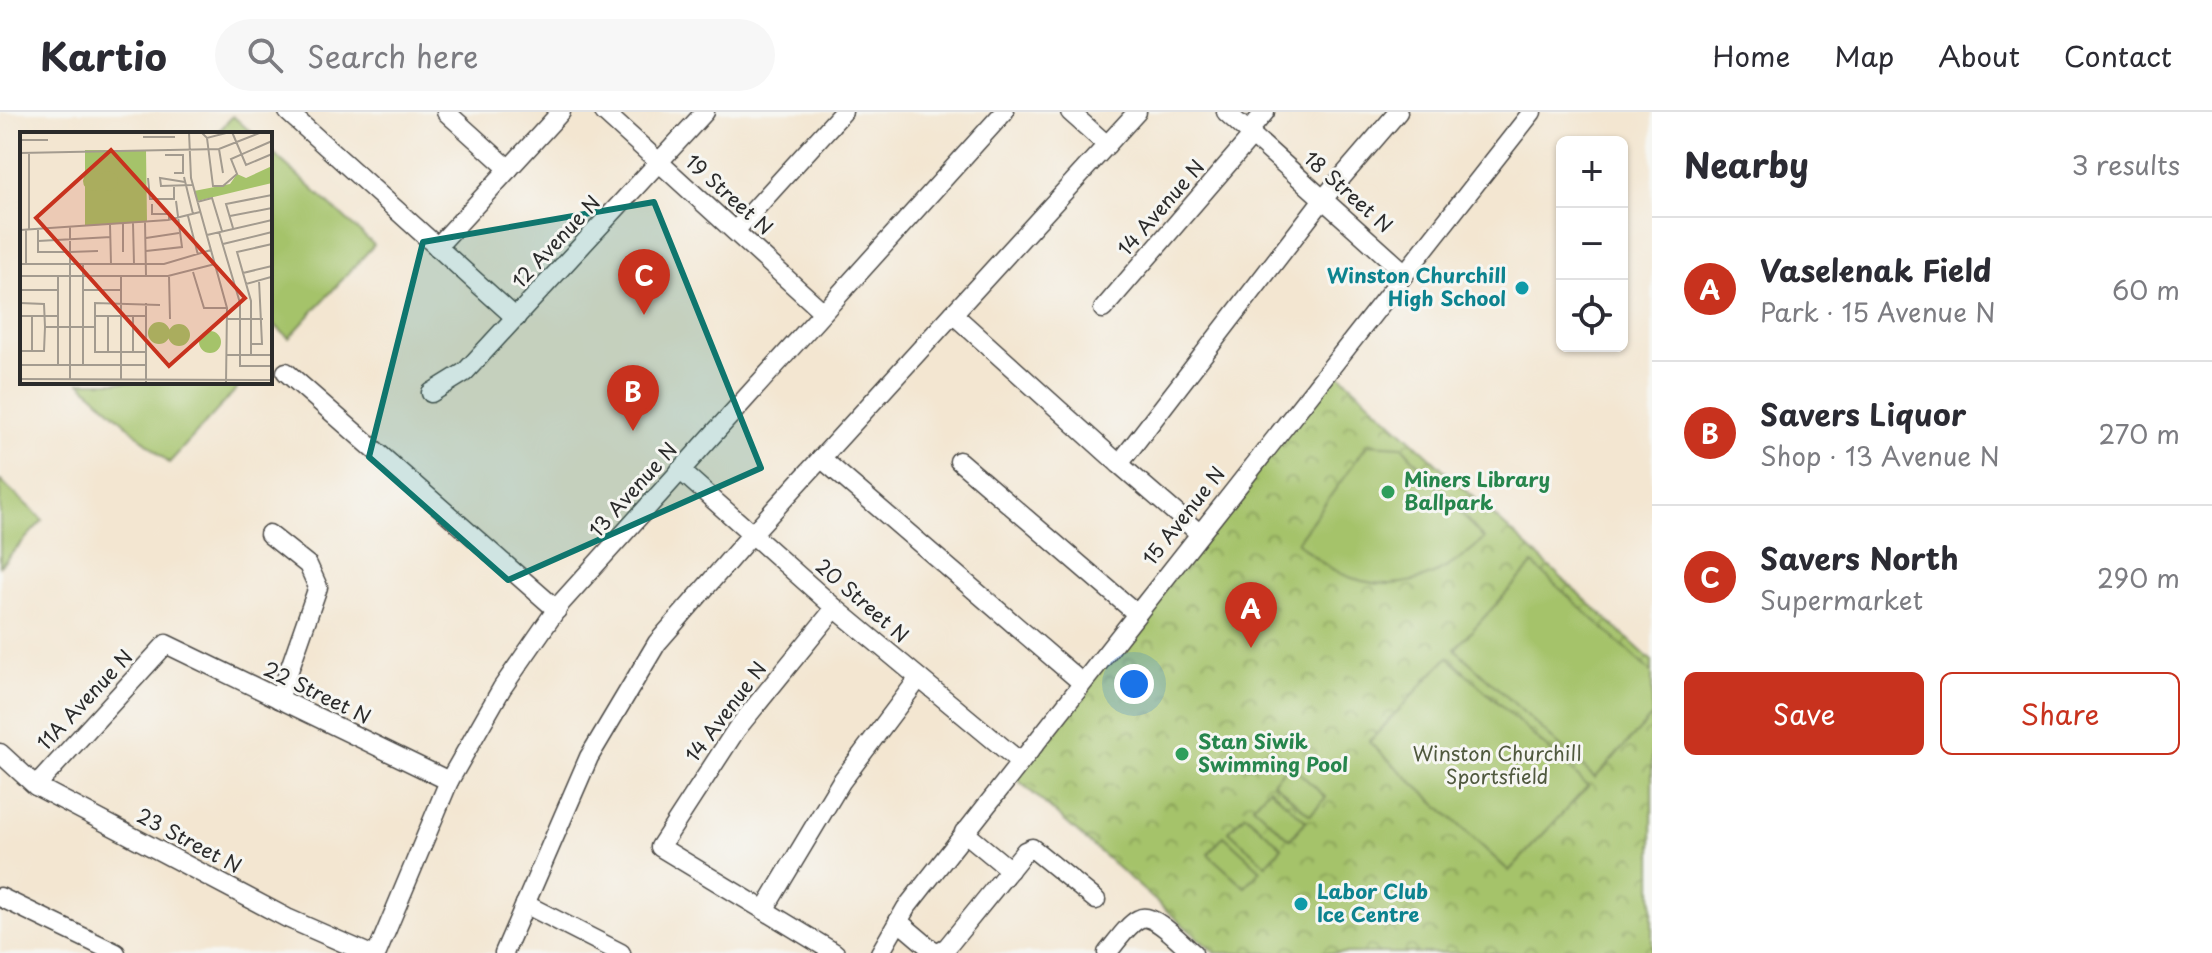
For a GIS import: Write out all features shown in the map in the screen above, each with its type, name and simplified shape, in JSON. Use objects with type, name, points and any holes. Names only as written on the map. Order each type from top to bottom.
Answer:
[{"type":"street","points":[[288,112],[516,318]]},
{"type":"street","points":[[446,112],[509,169]]},
{"type":"street","points":[[437,247],[561,112]]},
{"type":"street","name":"19 Street N","points":[[604,112],[823,312]]},
{"type":"street","name":"12 Avenue N","points":[[431,393],[465,372],[705,112]]},
{"type":"street","points":[[735,231],[843,112]]},
{"type":"street","name":"13 Avenue N","points":[[377,953],[449,781],[502,688],[557,610],[1004,112]]},
{"type":"street","points":[[1070,112],[1107,145]]},
{"type":"street","points":[[504,953],[589,757],[657,643],[752,534],[1137,112]]},
{"type":"street","name":"18 Street N","points":[[1226,112],[1405,273]]},
{"type":"street","name":"14 Avenue N","points":[[1103,309],[1265,112]]},
{"type":"street","points":[[1119,464],[1324,198],[1398,112]]},
{"type":"street","name":"15 Avenue N","points":[[880,953],[898,921],[1019,761],[1532,112]]},
{"type":"street","points":[[953,314],[1199,533]]},
{"type":"street","points":[[286,372],[557,610]]},
{"type":"street","points":[[821,458],[1081,682]]},
{"type":"street","points":[[959,461],[1136,613]]},
{"type":"street","name":"20 Street N","points":[[680,470],[835,608],[1019,761]]},
{"type":"street","points":[[269,534],[308,565],[318,587],[279,699]]},
{"type":"street","name":"14 Avenue N","points":[[764,910],[660,847],[736,730],[835,608]]},
{"type":"street","name":"22 Street N","points":[[166,644],[449,781]]},
{"type":"street","name":"11A Avenue N","points":[[36,786],[166,644]]},
{"type":"street","points":[[835,953],[764,910],[841,782],[919,678]]},
{"type":"street","name":"23 Street N","points":[[0,753],[36,786],[287,918],[367,953]]},
{"type":"street","points":[[964,832],[1010,870]]},
{"type":"street","points":[[898,921],[938,952],[947,947],[1025,851],[1032,848],[1096,900]]},
{"type":"street","points":[[0,897],[116,953]]},
{"type":"street","points":[[525,904],[621,953]]},
{"type":"street","points":[[1107,953],[1138,919],[1146,917],[1155,920],[1193,953]]},
{"type":"highlighted area","points":[[654,202],[761,468],[508,580],[369,457],[423,242]]},
{"type":"green space","points":[[233,116],[251,132],[218,132]]},
{"type":"green space","points":[[272,152],[374,245],[289,338],[272,323]]},
{"type":"green space","name":"Winston Churchill Sportsfield","points":[[1331,366],[1652,661],[1652,953],[1215,953],[1010,773]]},
{"type":"green space","points":[[82,384],[241,384],[169,463]]},
{"type":"green space","name":"Miners Library Ballpark","points":[[1368,444],[1402,446],[1484,539],[1438,572],[1414,581],[1390,584],[1367,582],[1343,574],[1320,561],[1297,542]]},
{"type":"green space","points":[[0,480],[43,520],[0,566]]},
{"type":"green space","points":[[1533,564],[1652,673],[1652,716],[1595,778],[1455,649]]},
{"type":"green space","name":"Winston Churchill Sportsfield","points":[[1448,657],[1588,786],[1509,871],[1369,742]]},
{"type":"green space","points":[[1289,764],[1326,797],[1310,815],[1273,782]]},
{"type":"green space","points":[[1269,788],[1306,821],[1290,839],[1253,806]]},
{"type":"green space","points":[[1245,814],[1282,847],[1266,865],[1229,831]]},
{"type":"green space","points":[[1224,836],[1261,870],[1245,887],[1208,854]]},
{"type":"place","name":"Winston Churchill High School","points":[[1522,288]]},
{"type":"place","name":"Savers North","points":[[644,315]]},
{"type":"place","name":"Savers Liquor","points":[[633,431]]},
{"type":"place","name":"Miners Library Ballpark","points":[[1388,492]]},
{"type":"place","name":"Vaselenak Field","points":[[1251,648]]},
{"type":"place","name":"Stan Siwik Swimming Pool","points":[[1182,754]]},
{"type":"place","name":"Labor Club Ice Centre","points":[[1301,904]]}]
